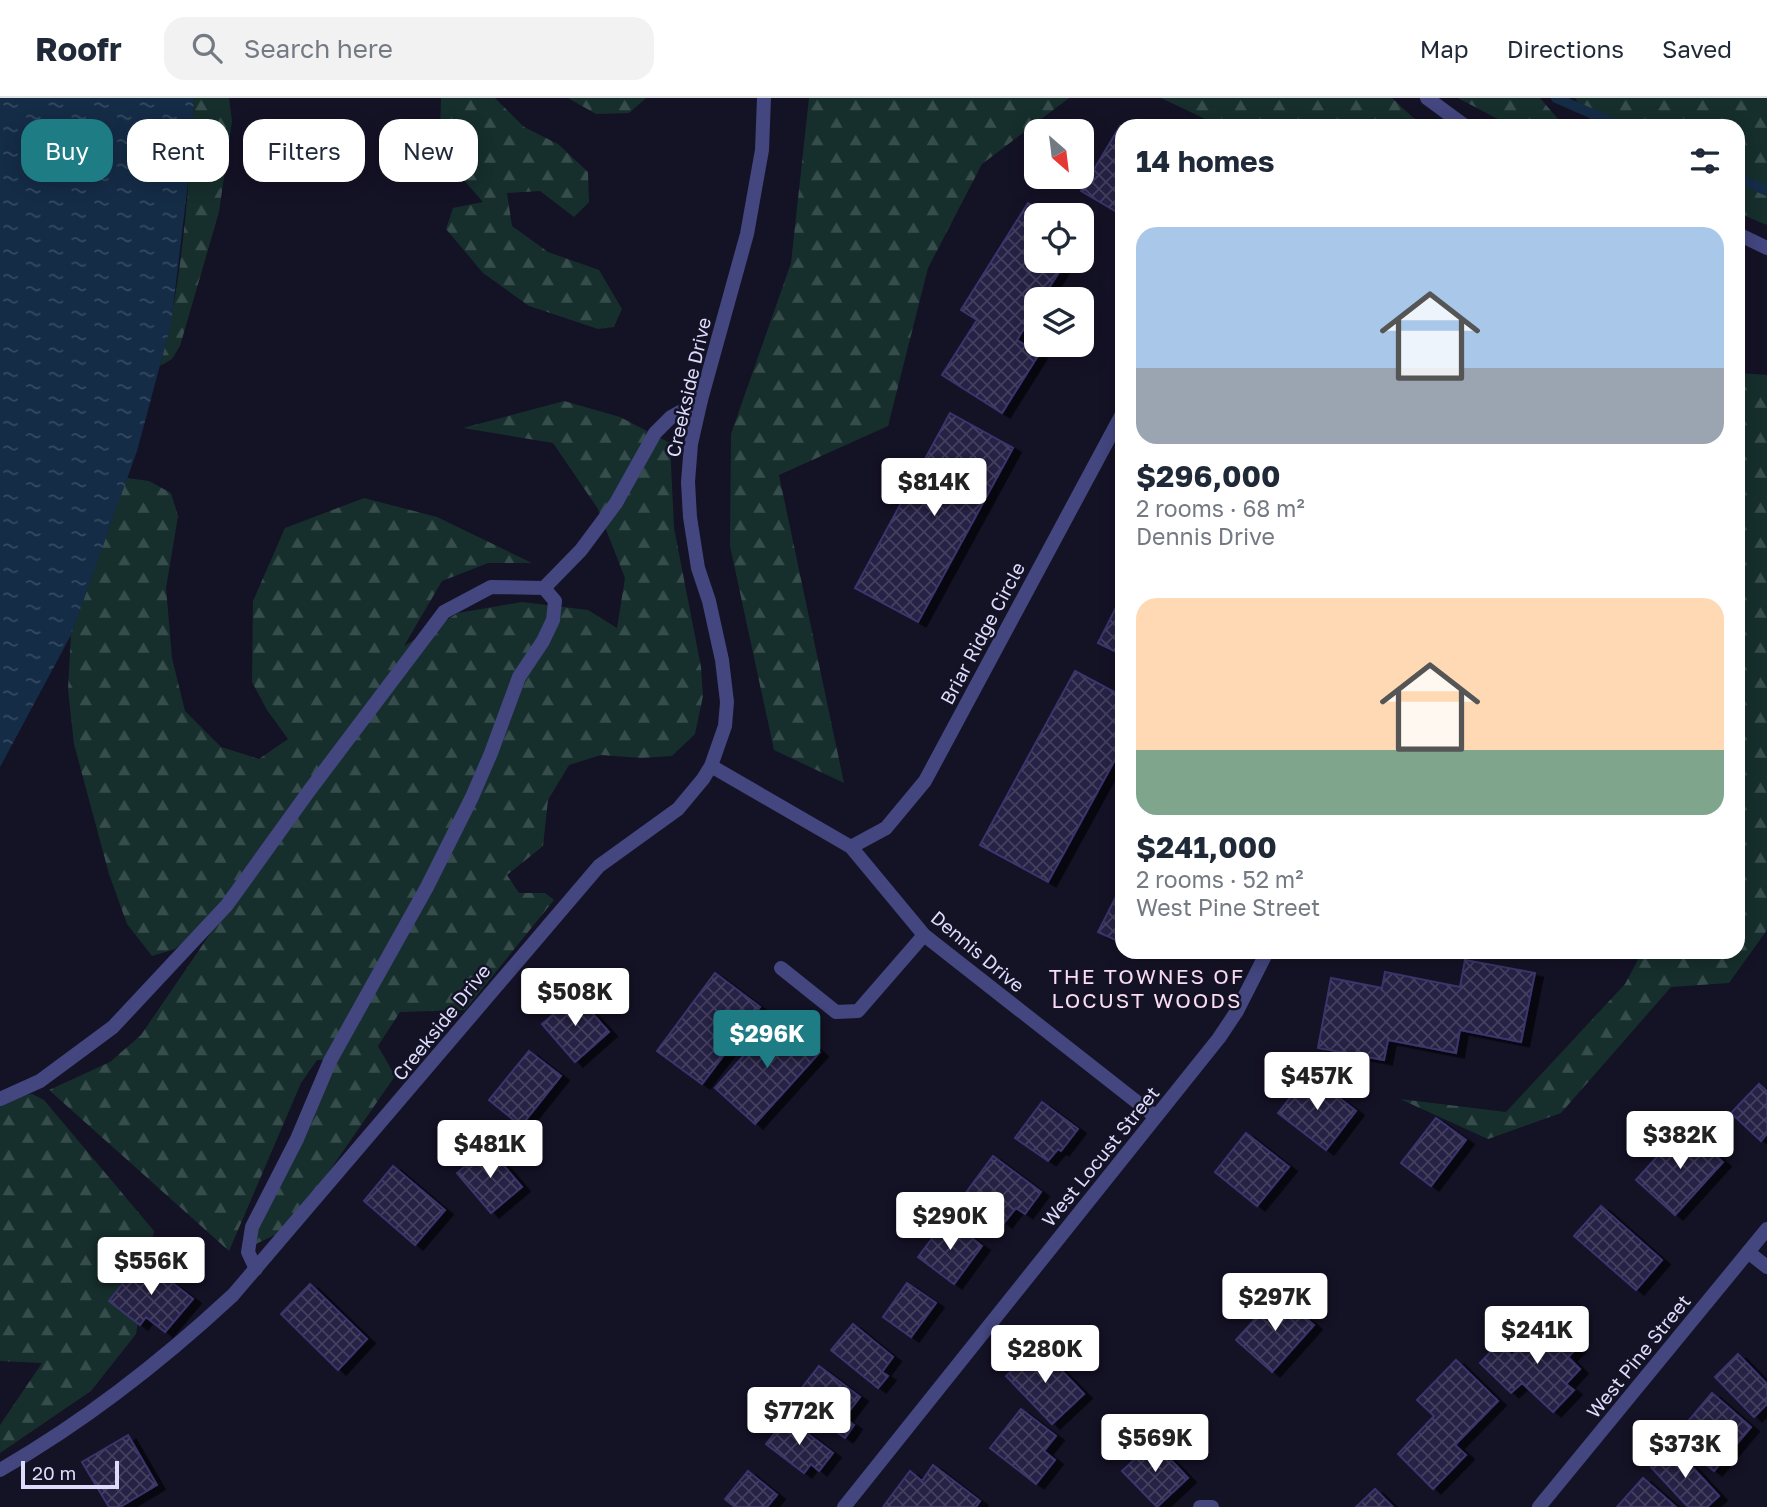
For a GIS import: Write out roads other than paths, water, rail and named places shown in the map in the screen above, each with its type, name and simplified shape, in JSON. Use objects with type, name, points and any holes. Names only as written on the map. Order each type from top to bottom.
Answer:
[{"type":"street","name":"Creekside Drive","points":[[0,1470],[82,1419],[199,1327],[233,1295],[599,866],[678,809],[703,779],[725,726],[727,702],[722,660],[698,568],[690,517],[688,482],[691,444],[747,234],[762,150],[764,98]]},
{"type":"street","points":[[1427,98],[1456,119]]},
{"type":"street","points":[[1745,237],[1767,248]]},
{"type":"street","points":[[0,1099],[40,1081],[113,1027],[227,905],[444,612],[491,587],[544,588],[581,550],[616,503],[655,433],[671,417],[701,400]]},
{"type":"street","name":"Briar Ridge Circle","points":[[851,847],[886,828],[925,781],[1115,427]]},
{"type":"street","points":[[256,1269],[248,1252],[252,1227],[297,1139],[330,1061],[427,887],[472,797],[519,677],[543,641],[553,620],[555,601],[544,588]]},
{"type":"street","name":"Dennis Drive","points":[[710,766],[851,847],[924,935],[1156,1117]]},
{"type":"street","points":[[780,968],[836,1012],[858,1011],[924,935]]},
{"type":"street","name":"West Locust Street","points":[[844,1507],[1219,1038],[1237,1011],[1263,959]]},
{"type":"street","name":"West Pine Street","points":[[1539,1507],[1767,1229]]},
{"type":"street","points":[[1748,1252],[1767,1267]]},
{"type":"street","points":[[1200,1507],[1212,1507]]},
{"type":"water","points":[[0,98],[194,98],[193,119],[127,119],[127,182],[188,182],[171,324],[137,451],[71,635],[0,767]]},
{"type":"waterway","points":[[1556,98],[1604,119]]},
{"type":"waterway","points":[[1745,181],[1767,191]]},
{"type":"district","name":"THE TOWNES OF LOCUST WOODS","points":[[1147,988]]}]
